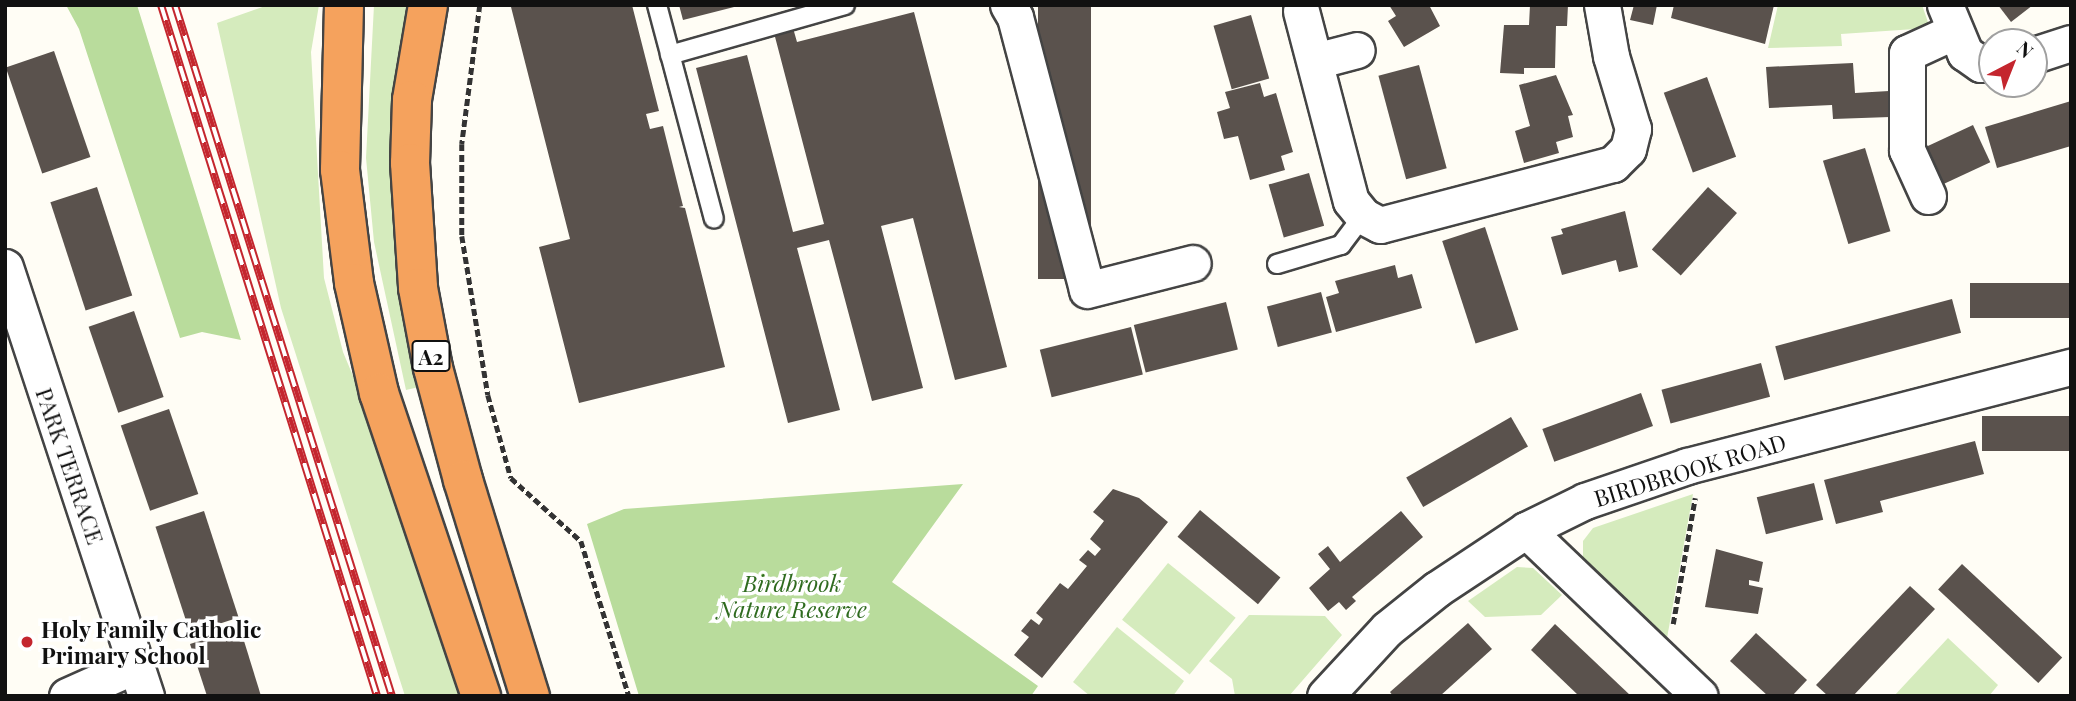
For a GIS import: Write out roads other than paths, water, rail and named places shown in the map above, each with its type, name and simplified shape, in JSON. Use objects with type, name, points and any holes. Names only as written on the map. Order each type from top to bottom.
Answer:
[{"type":"highway","points":[[344,5],[340,170],[354,283],[379,394],[481,696]]},
{"type":"highway","name":"A2","points":[[428,5],[412,100],[410,163],[418,288],[463,480],[530,696]]},
{"type":"street","points":[[1008,5],[1015,17],[1087,290],[1193,263]]},
{"type":"street","points":[[1301,11],[1351,201],[1363,216],[1380,225],[1398,223],[1613,164],[1628,149],[1633,129],[1611,56],[1602,5]]},
{"type":"street","points":[[1928,196],[1907,150],[1907,53],[1950,18],[1965,53],[1978,62]]},
{"type":"street","points":[[2048,50],[2071,43]]},
{"type":"street","points":[[1315,61],[1357,50]]},
{"type":"street","name":"PARK TERRACE","points":[[5,267],[141,681]]},
{"type":"street","name":"BIRDBROOK ROAD","points":[[1325,696],[1387,629],[1437,589],[1526,530],[1585,501],[1687,466],[2071,367]]},
{"type":"street","points":[[1526,530],[1700,696]]},
{"type":"street","points":[[66,696],[141,681]]},
{"type":"lane","points":[[657,5],[714,219]]},
{"type":"lane","points":[[670,55],[845,5]]},
{"type":"lane","points":[[1277,264],[1341,245],[1363,216]]},
{"type":"railway","points":[[161,5],[377,696]]},
{"type":"railway","points":[[175,5],[392,696]]},
{"type":"place","name":"Holy Family Catholic Primary School","points":[[27,642]]},
{"type":"park label","name":"Birdbrook Nature Reserve","points":[[792,596]]}]
